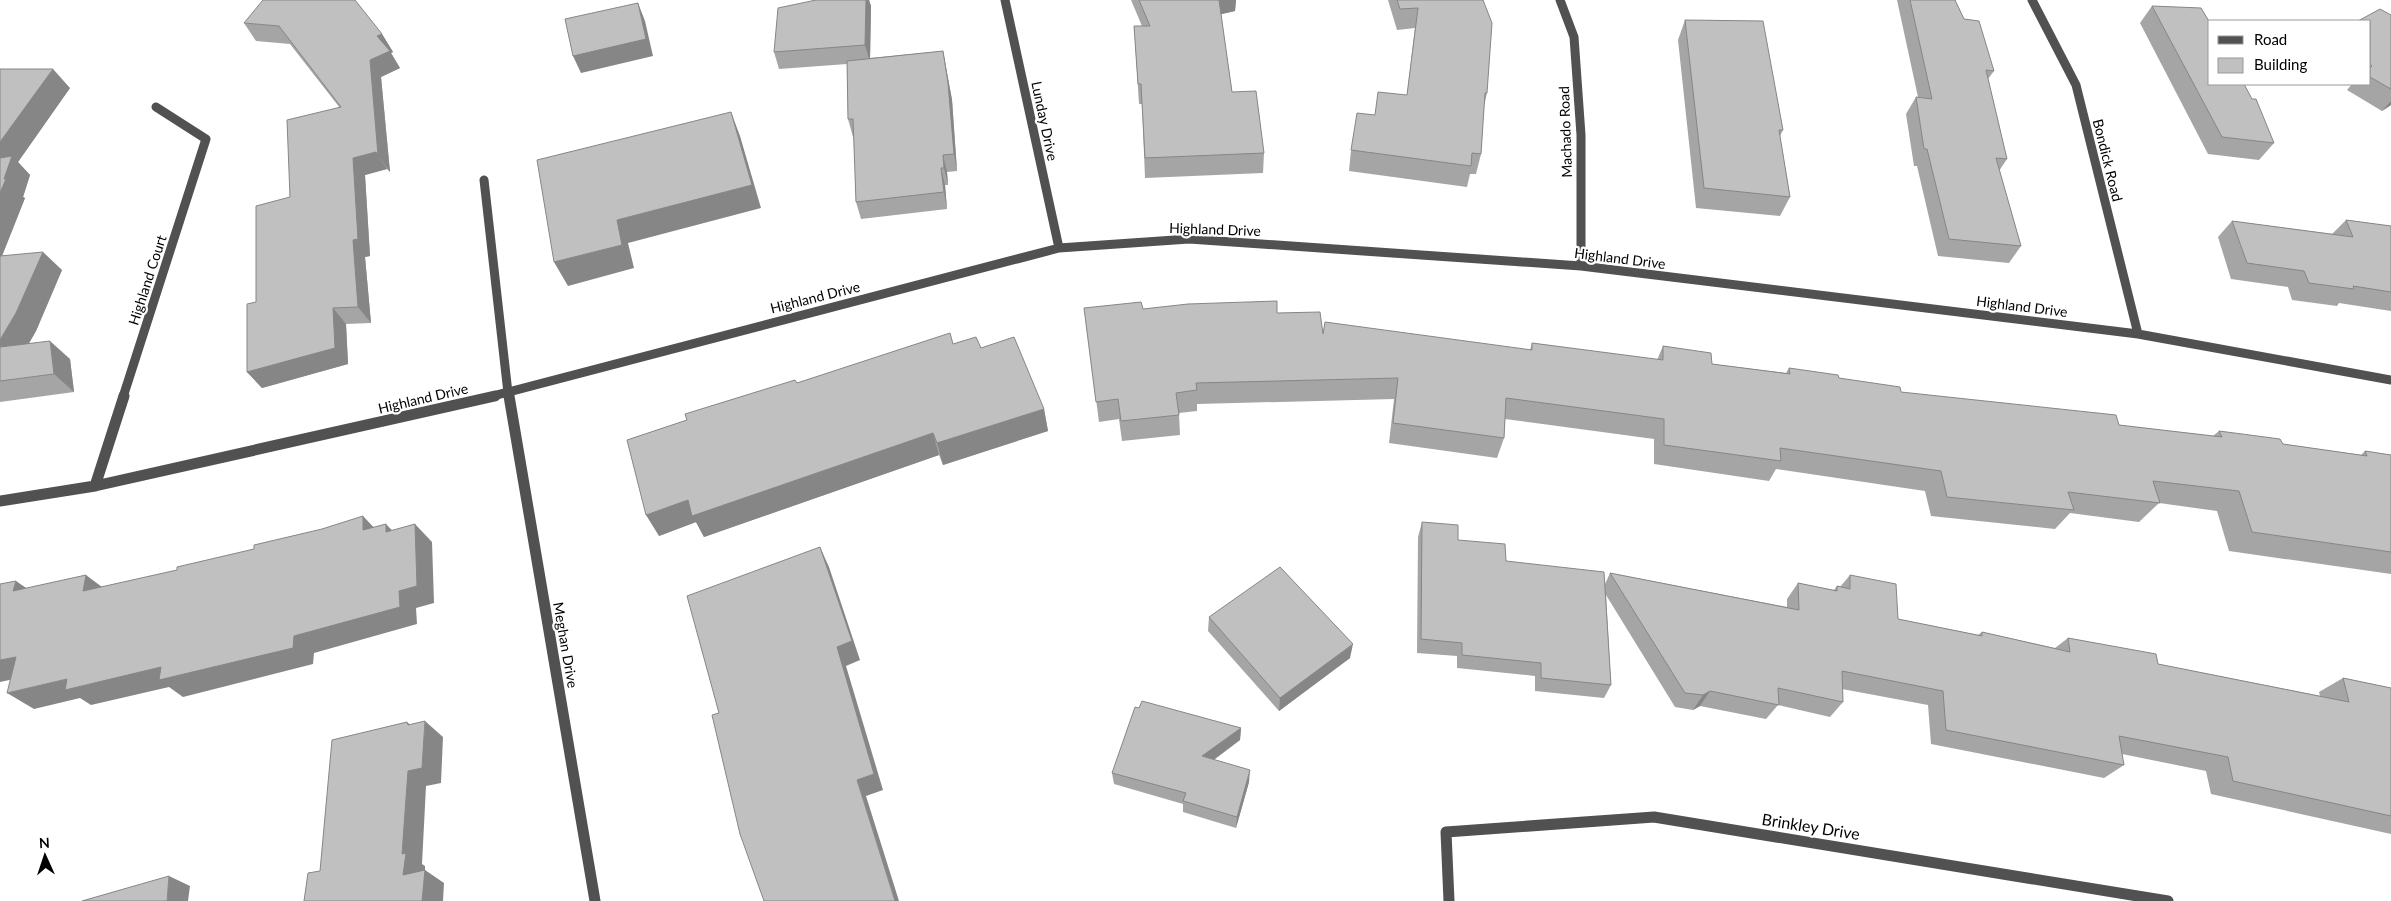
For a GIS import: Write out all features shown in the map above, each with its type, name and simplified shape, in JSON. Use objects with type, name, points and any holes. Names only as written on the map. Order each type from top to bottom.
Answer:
[{"type":"street","name":"Lunday Drive","points":[[1005,0],[1059,248]]},
{"type":"street","name":"Machado Road","points":[[1560,0],[1574,37],[1581,135],[1581,266]]},
{"type":"street","name":"Bondick Road","points":[[2032,0],[2076,85],[2138,334]]},
{"type":"street","name":"Highland Court","points":[[95,486],[206,139],[156,107]]},
{"type":"street","name":"Meghan Drive","points":[[484,180],[508,393],[594,901]]},
{"type":"street","name":"Highland Drive","points":[[0,501],[95,486],[508,393],[760,325],[1059,248],[1189,239],[1581,266],[2138,334],[2391,380]]},
{"type":"street","name":"Brinkley Drive","points":[[1449,901],[1446,832],[1654,817],[2168,901]]},
{"type":"building","points":[[263,0],[355,0],[382,34],[377,36],[390,51],[370,60],[378,155],[376,152],[353,158],[358,239],[353,240],[358,307],[333,308],[335,348],[247,372],[247,304],[256,302],[256,206],[290,197],[287,120],[341,107],[279,26],[244,23]]},
{"type":"building","points":[[816,0],[866,0],[865,45],[774,52],[778,8]]},
{"type":"building","points":[[1139,0],[1219,0],[1232,92],[1256,91],[1264,153],[1145,158],[1141,84],[1138,84],[1134,26],[1150,26]]},
{"type":"building","points":[[1397,0],[1483,0],[1492,23],[1487,93],[1485,93],[1481,154],[1472,153],[1471,166],[1351,150],[1357,113],[1375,115],[1378,92],[1407,95],[1418,8],[1400,9]]},
{"type":"building","points":[[1910,0],[1955,0],[1964,19],[1979,21],[1994,71],[1986,70],[2007,159],[1996,158],[2021,246],[1949,239],[1927,149],[1924,149],[1916,97],[1932,99]]},
{"type":"building","points":[[638,3],[646,39],[573,56],[565,19]]},
{"type":"building","points":[[2152,6],[2201,8],[2208,20],[2208,85],[2245,85],[2252,99],[2256,99],[2274,143],[2222,137]]},
{"type":"building","points":[[2380,9],[2391,15],[2391,89],[2371,78],[2371,20],[2360,20]]},
{"type":"building","points":[[1685,20],[1763,21],[1783,130],[1779,130],[1790,197],[1704,188]]},
{"type":"building","points":[[943,51],[948,83],[954,154],[943,155],[944,168],[941,168],[944,192],[856,202],[853,119],[848,119],[847,61]]},
{"type":"building","points":[[0,69],[53,69],[0,142]]},
{"type":"building","points":[[731,112],[752,185],[617,220],[622,245],[554,262],[537,160]]},
{"type":"building","points":[[12,156],[4,179],[6,179],[0,193],[0,158]]},
{"type":"building","points":[[2346,220],[2391,226],[2391,292],[2353,286],[2354,289],[2309,283],[2304,271],[2247,263],[2232,221],[2353,237]]},
{"type":"building","points":[[43,252],[16,313],[0,340],[0,256]]},
{"type":"building","points":[[1277,301],[1277,313],[1320,312],[1323,334],[1325,322],[1532,350],[1532,343],[1663,360],[1663,346],[1711,353],[1712,364],[1790,374],[1789,368],[1900,387],[1901,392],[2116,415],[2119,425],[2222,437],[2219,431],[2280,439],[2283,444],[2367,456],[2365,451],[2391,455],[2391,552],[2252,532],[2239,491],[2153,481],[2160,503],[2068,492],[2074,510],[1947,497],[1941,471],[1780,448],[1781,461],[1664,445],[1664,419],[1506,398],[1504,438],[1393,423],[1398,378],[1196,383],[1197,390],[1176,393],[1179,415],[1121,421],[1118,399],[1096,402],[1084,308],[1141,302],[1143,309],[1188,304]]},
{"type":"building","points":[[950,333],[953,344],[976,337],[981,348],[1014,337],[1044,409],[937,443],[933,433],[692,516],[688,500],[646,515],[627,440],[687,420],[685,414],[795,380],[797,383]]},
{"type":"building","points":[[50,341],[54,374],[0,381],[0,347]]},
{"type":"building","points":[[363,516],[363,530],[386,524],[386,532],[415,524],[417,586],[399,591],[400,607],[294,636],[293,648],[159,680],[161,667],[65,690],[67,679],[7,693],[16,657],[0,660],[0,584],[16,581],[13,591],[86,575],[83,591],[177,570],[177,567],[254,549],[254,545],[322,529]]},
{"type":"building","points":[[1422,522],[1458,525],[1458,540],[1505,544],[1506,561],[1604,572],[1611,685],[1541,678],[1541,663],[1462,655],[1462,643],[1421,639]]},
{"type":"building","points":[[820,547],[852,641],[837,647],[874,774],[857,780],[895,901],[764,901],[740,834],[712,715],[719,713],[687,596]]},
{"type":"building","points":[[1280,567],[1353,644],[1280,698],[1209,617]]},
{"type":"building","points":[[1610,573],[1799,610],[1798,583],[1837,591],[1837,586],[1850,589],[1850,575],[1896,584],[1898,619],[1982,636],[1982,632],[2070,652],[2068,638],[2156,654],[2158,664],[2349,702],[2343,678],[2391,688],[2391,816],[2233,781],[2228,757],[2119,736],[2124,765],[1946,730],[1943,691],[1842,671],[1843,702],[1778,688],[1779,705],[1710,691],[1703,695],[1685,693]]},
{"type":"building","points":[[1142,701],[1241,728],[1202,756],[1250,770],[1237,817],[1183,801],[1186,793],[1112,773],[1135,707],[1139,708]]},
{"type":"building","points":[[425,721],[422,768],[408,771],[402,854],[406,853],[403,875],[425,870],[422,901],[304,901],[308,873],[320,871],[332,740],[407,722],[408,725]]},
{"type":"building","points":[[169,876],[167,901],[82,901]]}]
